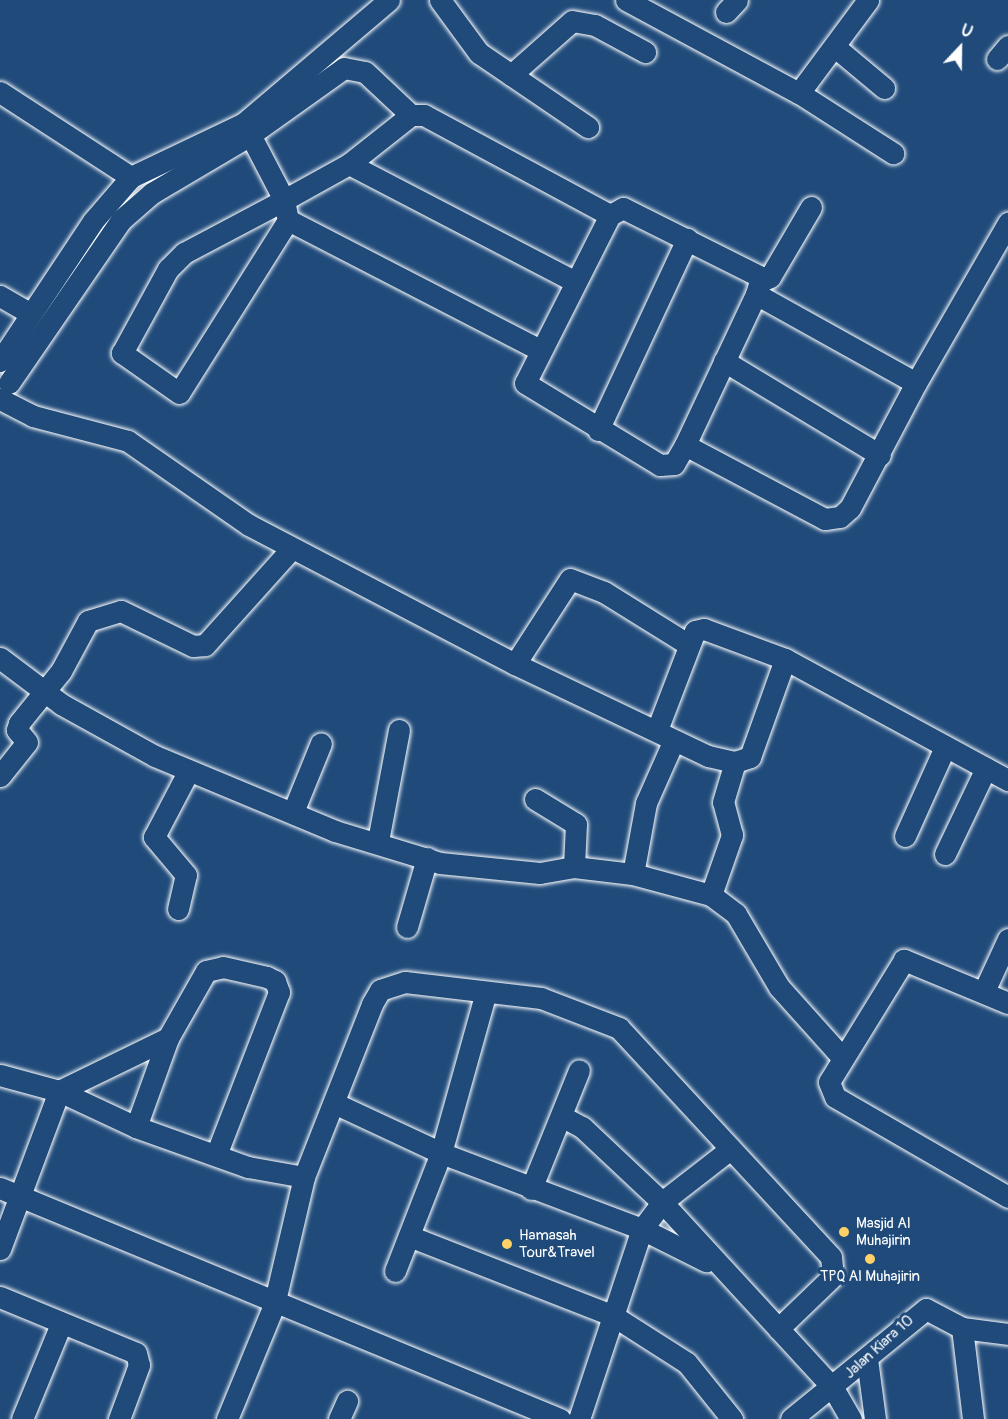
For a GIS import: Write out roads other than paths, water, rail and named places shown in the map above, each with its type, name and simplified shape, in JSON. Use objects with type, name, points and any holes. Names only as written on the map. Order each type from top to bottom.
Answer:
[{"type":"street","points":[[0,361],[93,221],[131,177],[247,129],[389,0]]},
{"type":"street","points":[[440,0],[479,53],[588,127]]},
{"type":"street","points":[[626,0],[799,93],[893,153]]},
{"type":"street","points":[[799,93],[868,0]]},
{"type":"street","points":[[511,75],[572,21],[595,25],[645,52]]},
{"type":"street","points":[[835,47],[884,87]]},
{"type":"street","points":[[610,215],[424,116],[411,115],[365,72],[344,68],[247,129],[152,193],[121,220],[5,391],[33,417],[128,441],[249,525],[515,664],[665,736],[735,762],[750,757],[764,730],[785,659]]},
{"type":"street","points":[[0,92],[131,177]]},
{"type":"street","points":[[286,210],[184,392],[125,358],[122,350],[176,261],[286,210],[411,115]]},
{"type":"street","points":[[247,129],[286,210],[538,349]]},
{"type":"street","points":[[349,164],[574,281]]},
{"type":"street","points":[[812,207],[771,277],[759,287],[686,445],[674,464],[660,465],[526,387],[538,349],[610,215],[619,207],[687,240],[759,287],[916,383]]},
{"type":"street","points":[[686,445],[825,519],[850,508],[916,383],[1008,223]]},
{"type":"street","points":[[598,430],[687,240]]},
{"type":"street","points":[[0,296],[30,313]]},
{"type":"street","points":[[724,361],[880,454]]},
{"type":"street","points":[[0,776],[27,742],[17,730],[19,723],[71,656],[88,621],[102,613],[121,611],[193,646],[205,645],[292,548]]},
{"type":"street","points":[[515,664],[570,579],[604,592],[689,645]]},
{"type":"street","points":[[633,874],[646,803],[695,630],[704,629],[785,659],[1008,780]]},
{"type":"street","points":[[0,658],[46,688],[61,704],[188,771],[335,831],[378,841],[427,858],[540,873],[574,867],[633,874],[711,896],[736,914],[778,987],[842,1056]]},
{"type":"street","points":[[378,841],[399,730]]},
{"type":"street","points":[[293,812],[321,743]]},
{"type":"street","points":[[905,836],[945,747]]},
{"type":"street","points":[[711,896],[732,835],[723,802],[735,762]]},
{"type":"street","points":[[945,854],[986,768]]},
{"type":"street","points":[[178,909],[186,875],[154,837],[188,771]]},
{"type":"street","points":[[535,799],[576,824],[574,867]]},
{"type":"street","points":[[407,927],[427,858]]},
{"type":"street","points":[[985,989],[1008,939]]},
{"type":"street","points":[[1008,1003],[985,989],[904,960],[842,1056],[829,1082],[835,1097],[1008,1197]]},
{"type":"street","points":[[136,1127],[168,1038],[200,978],[213,966],[278,984],[216,1155]]},
{"type":"street","points":[[227,1419],[274,1305],[304,1177],[380,990],[405,982],[541,998],[619,1028],[833,1261],[833,1276],[778,1329]]},
{"type":"street","points":[[394,1271],[441,1153],[486,992]]},
{"type":"street","points":[[0,1249],[59,1091],[168,1038]]},
{"type":"street","points":[[531,1189],[579,1070]]},
{"type":"street","points":[[0,1075],[59,1091],[136,1127],[216,1155],[304,1177]]},
{"type":"street","points":[[334,1103],[441,1153],[531,1189],[642,1229],[716,1266]]},
{"type":"street","points":[[561,1116],[582,1127],[662,1202],[716,1266],[833,1388],[851,1419]]},
{"type":"street","points":[[579,1419],[642,1229],[662,1202],[729,1150]]},
{"type":"street","points":[[0,1188],[274,1305],[560,1419]]},
{"type":"street","points":[[409,1236],[612,1315],[687,1363],[732,1419]]},
{"type":"street","points":[[0,1297],[139,1359],[119,1419]]},
{"type":"street","name":"Jalan Kiara 10","points":[[791,1419],[833,1388],[926,1309],[962,1328],[1008,1334]]},
{"type":"street","points":[[22,1419],[61,1324]]},
{"type":"street","points":[[962,1328],[973,1419]]},
{"type":"street","points":[[867,1359],[875,1419]]},
{"type":"place","name":"Masjid Al Muhajirin","points":[[844,1232]]},
{"type":"place","name":"Hamasah Tour&Travel","points":[[507,1244]]},
{"type":"place","name":"TPQ Al Muhajirin","points":[[870,1259]]}]
